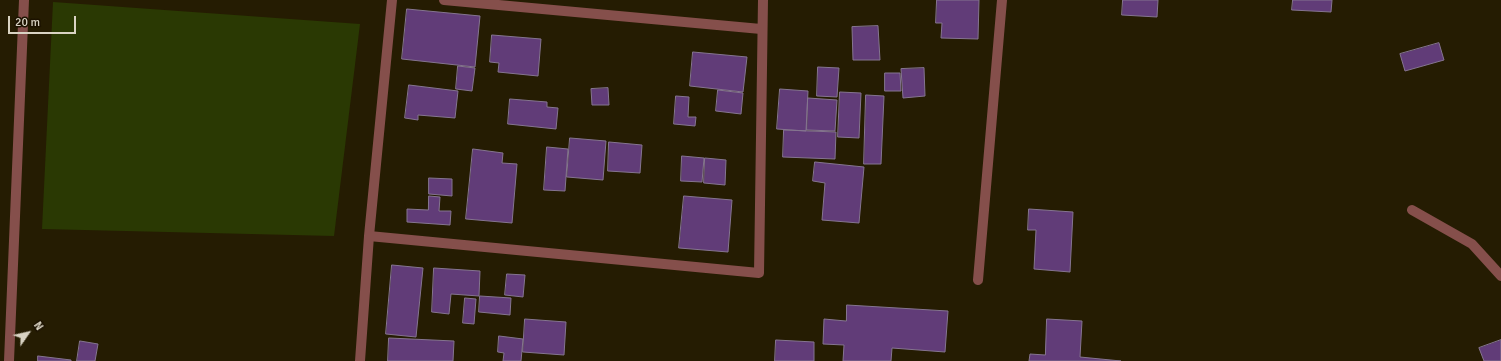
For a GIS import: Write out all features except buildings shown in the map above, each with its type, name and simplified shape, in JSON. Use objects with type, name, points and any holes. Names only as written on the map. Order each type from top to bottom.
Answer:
[{"type":"street","points":[[9,361],[24,0]]},
{"type":"street","points":[[360,361],[369,236],[392,0]]},
{"type":"street","points":[[444,0],[761,29]]},
{"type":"street","points":[[369,236],[759,272],[761,29],[763,0]]},
{"type":"street","points":[[978,280],[1002,0]]},
{"type":"street","points":[[1412,210],[1472,244],[1501,276]]},
{"type":"green space","points":[[53,2],[360,24],[334,236],[42,229]]}]
